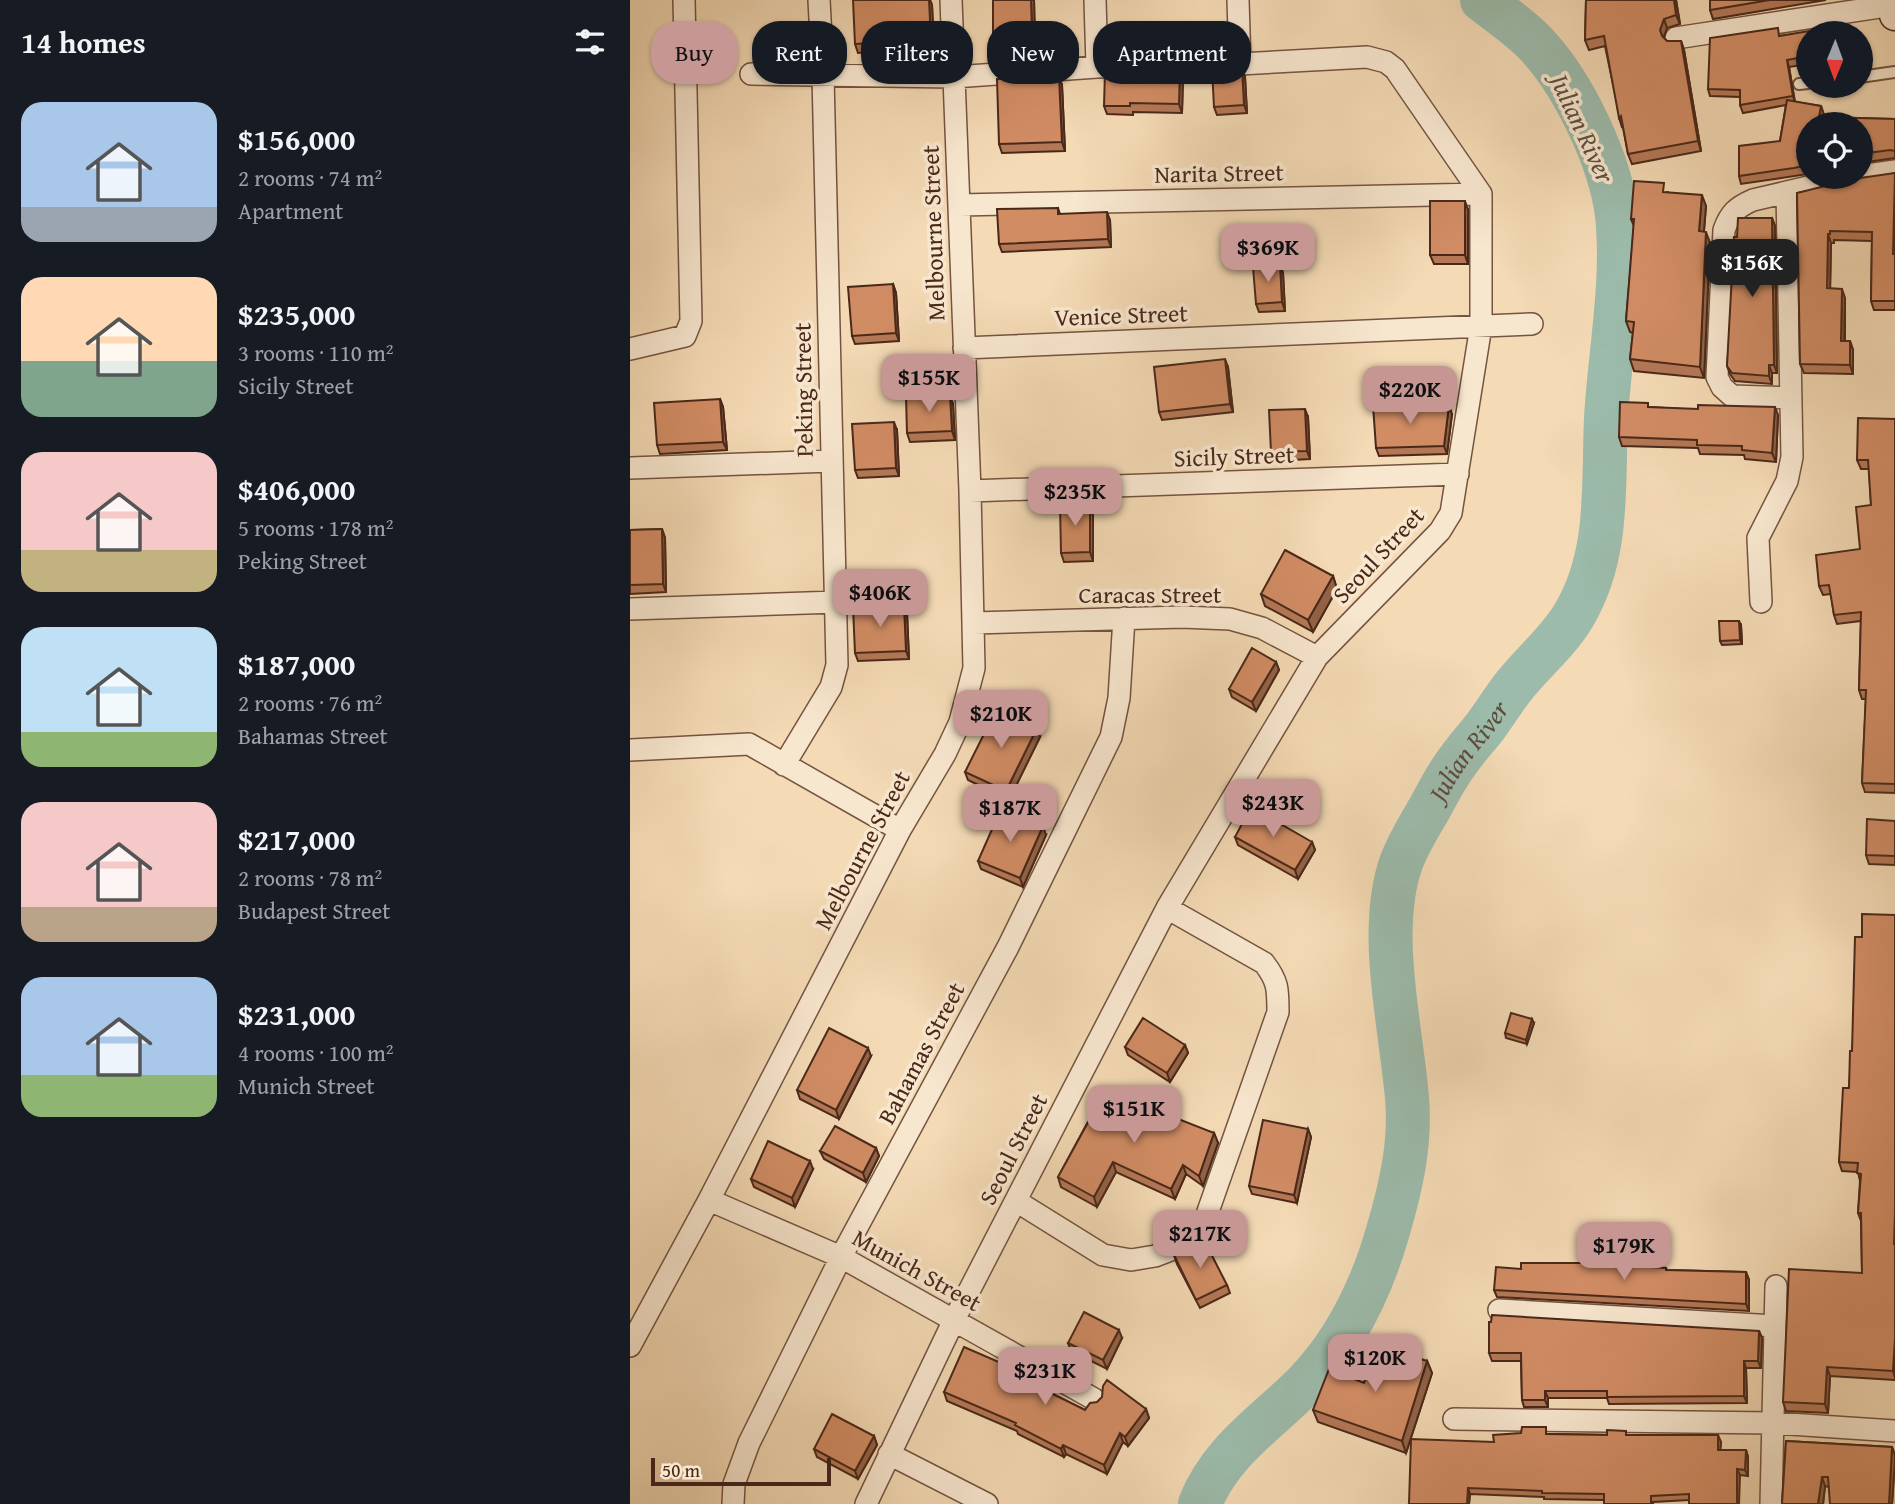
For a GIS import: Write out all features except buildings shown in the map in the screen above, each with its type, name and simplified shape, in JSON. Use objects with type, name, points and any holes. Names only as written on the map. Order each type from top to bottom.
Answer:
[{"type":"street","points":[[630,349],[685,336],[691,320],[684,0]]},
{"type":"street","name":"Peking Street","points":[[819,0],[820,21]]},
{"type":"street","name":"Melbourne Street","points":[[951,0],[952,21]]},
{"type":"street","points":[[1095,0],[1096,21]]},
{"type":"street","points":[[1238,0],[1239,21]]},
{"type":"street","points":[[1676,38],[1893,6]]},
{"type":"street","points":[[1251,63],[1367,57],[1386,62],[1395,69],[1481,194]]},
{"type":"street","points":[[973,76],[1093,67]]},
{"type":"street","name":"Peking Street","points":[[784,765],[831,687],[837,665],[823,84]]},
{"type":"street","name":"Melbourne Street","points":[[630,1346],[709,1200],[900,830],[945,754],[960,722],[974,668],[954,84]]},
{"type":"street","points":[[1873,174],[1895,171]]},
{"type":"street","points":[[1791,398],[1732,396],[1722,387],[1717,377],[1724,230],[1729,217],[1738,206],[1800,189]]},
{"type":"street","points":[[1761,602],[1758,538],[1790,471],[1792,457],[1787,192]]},
{"type":"street","name":"Narita Street","points":[[959,205],[1481,194]]},
{"type":"street","name":"Seoul Street","points":[[866,1504],[954,1320],[1167,908],[1317,657],[1440,531],[1451,513],[1481,326],[1481,194]]},
{"type":"street","name":"Venice Street","points":[[964,348],[1532,324]]},
{"type":"street","points":[[630,468],[831,461]]},
{"type":"street","name":"Sicily Street","points":[[970,491],[1458,474]]},
{"type":"street","points":[[630,609],[836,602]]},
{"type":"street","name":"Caracas Street","points":[[974,623],[1124,618],[1230,619],[1262,628],[1317,657]]},
{"type":"street","name":"Bahamas Street","points":[[733,1504],[734,1484],[749,1443],[841,1257],[1008,947],[1111,737],[1119,698],[1124,618]]},
{"type":"street","points":[[630,750],[749,744],[900,830]]},
{"type":"street","points":[[1016,1201],[1103,1255],[1131,1260],[1155,1256],[1181,1246],[1205,1220],[1278,1012],[1278,990],[1274,976],[1264,963],[1167,908]]},
{"type":"street","name":"Munich Street","points":[[709,1200],[841,1257],[1094,1399]]},
{"type":"street","points":[[1771,1504],[1776,1286]]},
{"type":"street","points":[[1499,1310],[1775,1326]]},
{"type":"street","points":[[1454,1419],[1773,1423],[1895,1431]]},
{"type":"street","points":[[889,1454],[987,1504]]},
{"type":"lane","points":[[1873,75],[1895,72]]},
{"type":"waterway","name":"Julian River","points":[[1200,1504],[1219,1469],[1245,1439],[1304,1385],[1333,1351],[1356,1313],[1374,1273],[1397,1198],[1408,1132],[1407,1098],[1391,949],[1394,890],[1401,863],[1413,836],[1457,762],[1514,686],[1561,634],[1574,615],[1586,592],[1599,544],[1619,266],[1617,215],[1613,193],[1588,123],[1562,78],[1534,42],[1482,0]]}]
